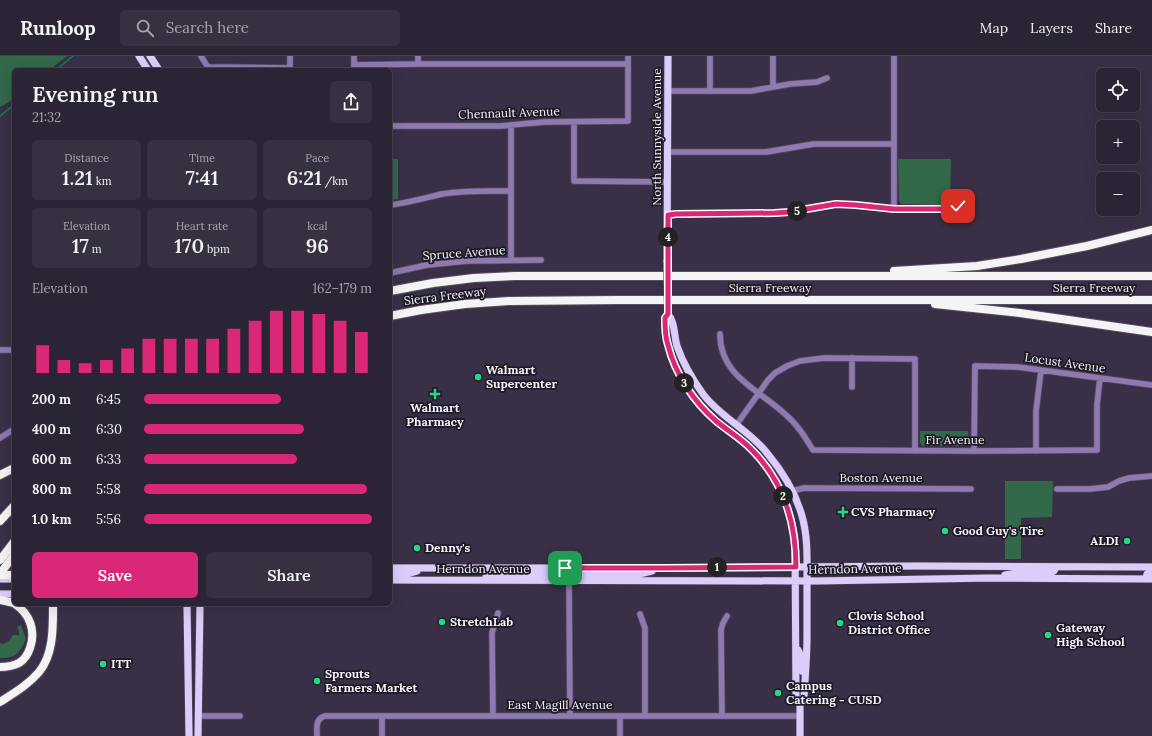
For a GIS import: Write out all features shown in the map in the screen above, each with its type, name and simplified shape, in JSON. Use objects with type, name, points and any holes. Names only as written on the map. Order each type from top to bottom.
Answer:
[{"type":"highway","points":[[811,277],[882,271],[977,266],[1080,247],[1152,230]]},
{"type":"highway","name":"Sierra Freeway","points":[[392,291],[433,283],[474,278],[515,276],[1152,276]]},
{"type":"highway","points":[[908,300],[946,306],[1020,313],[1152,332]]},
{"type":"highway","name":"Sierra Freeway","points":[[392,316],[458,305],[509,301],[1152,300]]},
{"type":"highway","points":[[0,475],[12,469]]},
{"type":"highway","points":[[0,521],[12,508]]},
{"type":"highway","points":[[0,560],[10,553]]},
{"type":"highway","points":[[10,553],[0,575],[12,575]]},
{"type":"highway","points":[[0,600],[12,603]]},
{"type":"highway","points":[[0,667],[11,666],[19,663],[28,653],[32,641],[32,627],[29,619],[17,606]]},
{"type":"highway","points":[[0,702],[30,682],[40,671],[46,660],[52,636],[53,606]]},
{"type":"main road","points":[[139,56],[147,68]]},
{"type":"main road","points":[[150,56],[158,68]]},
{"type":"main road","name":"North Sunnyside Avenue","points":[[668,56],[668,314],[671,318],[681,357],[703,394],[719,410],[758,442],[784,477],[800,508],[805,526],[807,567],[807,639],[805,681],[804,698],[800,705]]},
{"type":"main road","name":"North Sunnyside Avenue","points":[[668,314],[665,318],[666,338],[682,380],[695,399],[712,417],[744,442],[764,464],[777,483],[785,500],[794,532],[796,567],[796,698],[800,705],[800,736]]},
{"type":"main road","points":[[666,338],[671,342],[677,359],[688,379],[703,394]]},
{"type":"main road","points":[[682,380],[722,420],[730,425],[737,424]]},
{"type":"main road","points":[[744,442],[760,452],[770,464],[785,488],[792,491]]},
{"type":"main road","name":"Herndon Avenue","points":[[392,568],[915,566],[1152,567]]},
{"type":"main road","points":[[989,578],[1017,573],[1049,573],[1054,571],[1056,567]]},
{"type":"main road","points":[[392,574],[406,574],[427,568]]},
{"type":"main road","points":[[474,580],[498,574],[562,574],[568,573],[572,568]]},
{"type":"main road","points":[[569,580],[571,575],[574,574],[638,574],[664,568]]},
{"type":"main road","points":[[1149,579],[1147,574],[1152,573]]},
{"type":"main road","name":"Herndon Avenue","points":[[392,580],[807,580],[989,578],[1149,579]]},
{"type":"main road","points":[[0,579],[12,579]]},
{"type":"main road","points":[[0,594],[12,594]]},
{"type":"main road","points":[[186,606],[189,736]]},
{"type":"main road","points":[[198,736],[200,606]]},
{"type":"main road","points":[[796,649],[801,654],[801,668],[805,681]]},
{"type":"main road","points":[[187,658],[192,682],[194,711],[198,716]]},
{"type":"street","points":[[201,56],[208,68]]},
{"type":"street","points":[[290,56],[290,68]]},
{"type":"street","points":[[354,56],[354,67],[418,64],[628,64],[628,56]]},
{"type":"street","points":[[418,56],[418,64]]},
{"type":"street","points":[[710,56],[710,91]]},
{"type":"street","points":[[773,56],[774,87]]},
{"type":"street","points":[[894,56],[894,209]]},
{"type":"street","name":"Chennault Avenue","points":[[392,126],[511,126],[544,122],[628,121],[628,64]]},
{"type":"street","points":[[668,91],[751,91],[790,84],[818,82],[827,78]]},
{"type":"street","points":[[574,122],[574,181],[668,182]]},
{"type":"street","points":[[511,126],[511,260]]},
{"type":"street","points":[[668,152],[766,152],[814,144],[894,144]]},
{"type":"street","points":[[392,206],[443,194],[459,192],[512,191]]},
{"type":"street","points":[[668,215],[789,212],[836,204],[894,209],[946,209],[958,206]]},
{"type":"street","name":"Spruce Avenue","points":[[392,273],[446,263],[541,260]]},
{"type":"street","points":[[720,334],[721,351],[725,360],[734,373],[758,394]]},
{"type":"street","points":[[0,350],[12,350]]},
{"type":"street","points":[[737,424],[768,380],[787,366],[800,361],[824,358],[915,359],[915,451]]},
{"type":"street","points":[[852,358],[852,387]]},
{"type":"street","name":"Locust Avenue","points":[[974,452],[975,366],[1018,367],[1152,385]]},
{"type":"street","points":[[1036,451],[1036,411],[1041,371]]},
{"type":"street","name":"Fir Avenue","points":[[758,394],[786,414],[800,430],[813,450],[974,452],[1097,450],[1097,405],[1100,378]]},
{"type":"street","points":[[0,438],[12,430]]},
{"type":"street","points":[[1057,489],[1090,489],[1108,487],[1129,478],[1152,476]]},
{"type":"street","name":"Boston Avenue","points":[[792,491],[804,488],[971,489]]},
{"type":"street","points":[[569,580],[570,716]]},
{"type":"street","points":[[493,716],[492,633],[498,613]]},
{"type":"street","points":[[640,614],[645,628],[645,716]]},
{"type":"street","points":[[722,716],[721,630],[727,616]]},
{"type":"street","points":[[198,716],[240,716]]},
{"type":"street","name":"East Magill Avenue","points":[[317,736],[317,724],[320,718],[325,716],[800,716]]},
{"type":"street","points":[[382,716],[382,736]]},
{"type":"street","points":[[620,717],[620,736]]},
{"type":"green space","points":[[0,56],[67,56],[52,68],[12,68],[12,100],[0,107]]},
{"type":"green space","points":[[392,159],[398,159],[398,199],[392,200]]},
{"type":"green space","points":[[898,159],[951,159],[950,199],[947,203],[942,205],[901,204],[899,200]]},
{"type":"green space","points":[[920,431],[968,431],[969,443],[966,446],[923,446],[920,443]]},
{"type":"green space","points":[[1005,481],[1053,481],[1052,517],[1021,518],[1021,559],[1005,559]]},
{"type":"green space","points":[[21,625],[26,639],[21,648],[14,656],[0,658],[0,643],[3,644],[9,641],[13,635],[19,635],[17,627]]},
{"type":"waterway","points":[[58,68],[73,56]]},
{"type":"waterway","points":[[0,116],[12,107]]},
{"type":"place","name":"Walmart Supercenter","points":[[478,377]]},
{"type":"place","name":"Walmart Pharmacy","points":[[435,394]]},
{"type":"place","name":"CVS Pharmacy","points":[[843,512]]},
{"type":"place","name":"Good Guy's Tire","points":[[945,531]]},
{"type":"place","name":"ALDI","points":[[1127,541]]},
{"type":"place","name":"Denny's","points":[[417,548]]},
{"type":"place","name":"StretchLab","points":[[442,622]]},
{"type":"place","name":"Clovis School District Office","points":[[840,623]]},
{"type":"place","name":"Gateway High School","points":[[1048,635]]},
{"type":"place","name":"ITT","points":[[103,664]]},
{"type":"place","name":"Sprouts Farmers Market","points":[[317,681]]},
{"type":"place","name":"Campus Catering - CUSD","points":[[778,693]]},
{"type":"route","points":[[565,568],[796,567],[793,525],[785,500],[777,483],[752,450],[744,442],[717,422],[695,399],[676,369],[666,338],[665,318],[668,314],[668,215],[775,213],[836,204],[884,209],[946,209],[958,206]]}]
